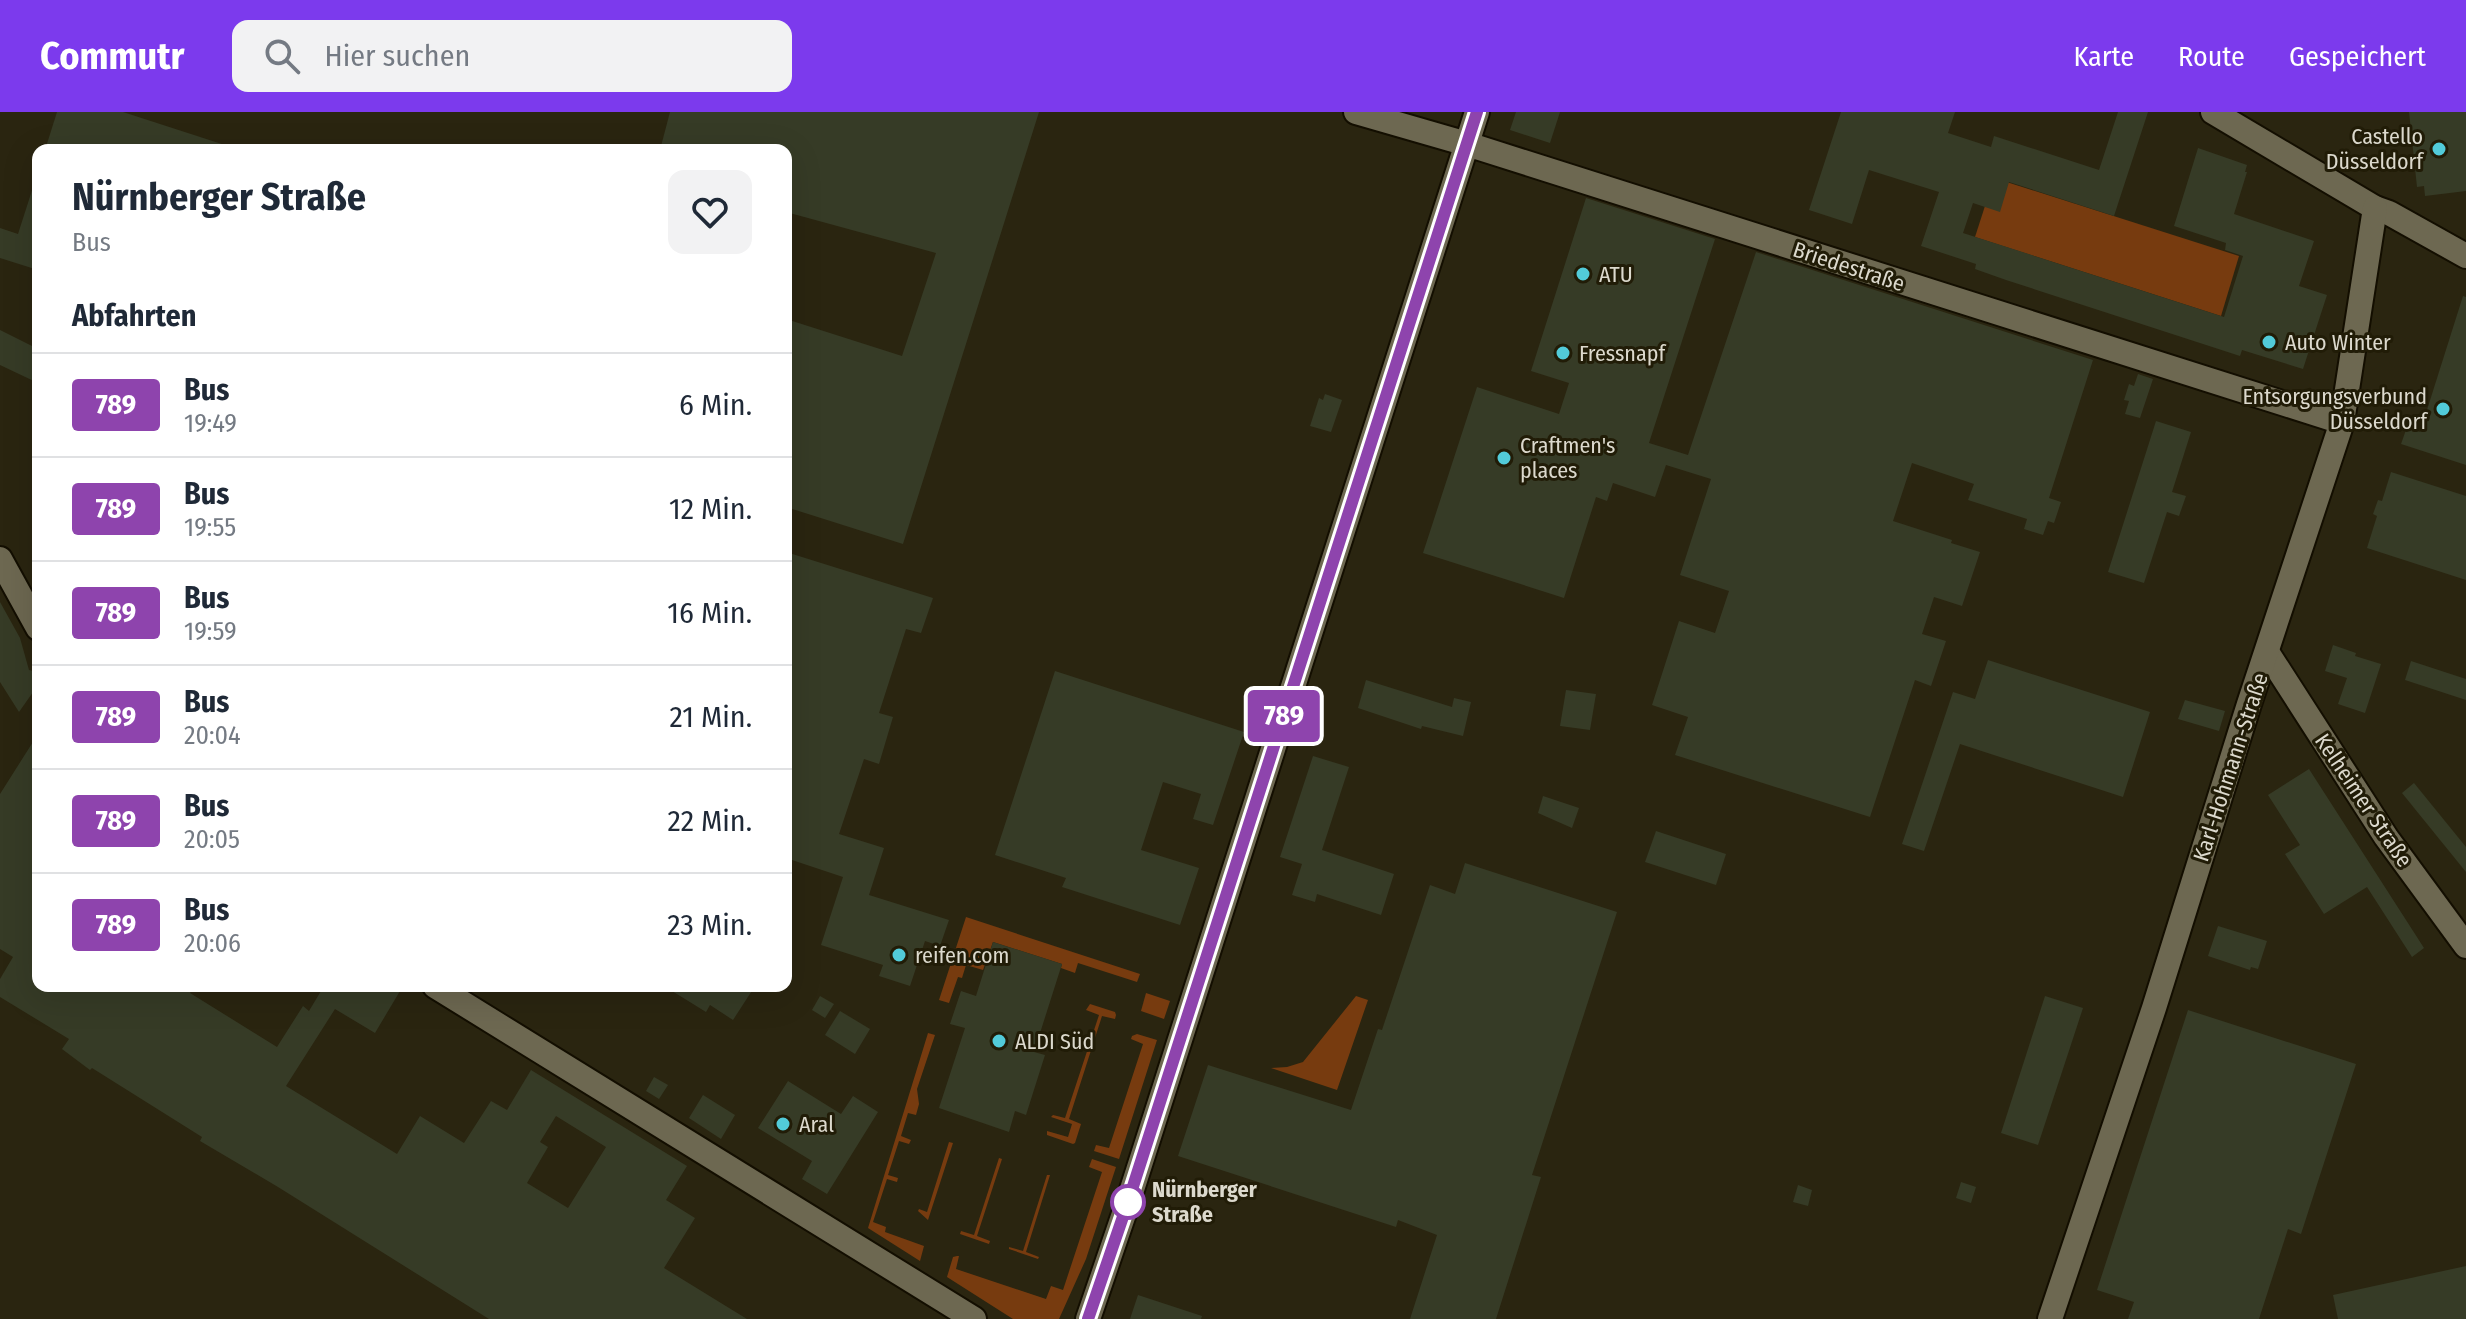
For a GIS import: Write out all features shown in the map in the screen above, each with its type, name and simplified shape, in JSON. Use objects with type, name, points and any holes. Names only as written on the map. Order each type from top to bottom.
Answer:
[{"type":"street","name":"Briedestraße","points":[[1356,112],[1467,144],[2342,422]]},
{"type":"street","points":[[1088,1319],[1477,112]]},
{"type":"street","points":[[2213,112],[2375,208],[2466,256]]},
{"type":"street","name":"Karl-Hohmann-Straße","points":[[2050,1319],[2154,1008],[2342,422],[2375,208]]},
{"type":"street","points":[[0,559],[32,617]]},
{"type":"street","name":"Kelheimer Straße","points":[[2267,652],[2386,837],[2466,946]]},
{"type":"street","points":[[445,992],[974,1319]]},
{"type":"shaded area","points":[[1994,178],[2239,256],[2221,316],[1975,237]]},
{"type":"shaded area","points":[[966,917],[1140,974],[1137,982],[1078,963],[1075,973],[1061,968],[1062,964],[993,942],[983,970],[966,965],[962,978],[958,977],[949,1003],[939,1000]]},
{"type":"shaded area","points":[[1146,993],[1170,1001],[1164,1019],[1141,1011]]},
{"type":"shaded area","points":[[1356,996],[1368,1000],[1337,1090],[1271,1068],[1303,1062]]},
{"type":"shaded area","points":[[1090,1004],[1116,1015],[1115,1019],[1102,1016],[1069,1119],[1081,1124],[1073,1144],[1047,1135],[1047,1131],[1068,1137],[1072,1124],[1051,1117],[1065,1118],[1099,1015],[1086,1010]]},
{"type":"shaded area","points":[[928,1033],[935,1035],[917,1089],[919,1104],[916,1115],[908,1113],[901,1136],[911,1140],[909,1144],[899,1141],[888,1175],[898,1178],[897,1182],[887,1179],[873,1222],[886,1227],[885,1232],[924,1246],[920,1261],[868,1228]]},
{"type":"shaded area","points":[[1137,1034],[1157,1040],[1119,1159],[1094,1151],[1096,1145],[1109,1148],[1143,1044],[1131,1039]]},
{"type":"shaded area","points":[[949,1142],[953,1143],[928,1220],[918,1211],[927,1212]]},
{"type":"shaded area","points":[[999,1158],[1002,1159],[977,1236],[990,1241],[989,1244],[960,1234],[961,1231],[974,1235]]},
{"type":"shaded area","points":[[1092,1159],[1116,1167],[1086,1259],[1059,1319],[1013,1319],[947,1277],[953,1257],[959,1256],[956,1269],[1046,1299],[1051,1286],[1063,1290],[1102,1172],[1089,1167]]},
{"type":"shaded area","points":[[1047,1175],[1050,1175],[1026,1252],[1038,1259],[1009,1247],[1023,1251]]},
{"type":"building","points":[[57,112],[123,112],[222,144],[47,144]]},
{"type":"building","points":[[670,112],[1039,112],[903,544],[792,509],[792,321],[902,356],[936,253],[792,214],[792,144],[662,144]]},
{"type":"building","points":[[1516,112],[1560,112],[1550,143],[1510,130]]},
{"type":"building","points":[[1841,112],[1955,112],[1948,133],[1991,147],[1994,136],[2099,170],[2118,112],[2148,112],[2114,216],[2009,182],[2000,212],[1973,203],[1963,233],[2224,317],[2243,256],[2225,250],[2226,243],[2174,226],[2198,148],[2247,165],[2234,214],[2314,241],[2299,286],[2327,295],[2303,369],[2242,350],[2240,356],[2006,280],[1975,269],[1976,264],[1921,246],[1939,192],[1869,170],[1852,224],[1809,210]]},
{"type":"building","name":"Castello Düsseldorf","points":[[2409,112],[2466,112],[2466,191],[2425,196],[2424,186],[2417,187]]},
{"type":"building","points":[[32,190],[32,268],[0,258],[0,228],[18,234]]},
{"type":"building","points":[[1586,198],[1715,239],[1649,443],[1688,455],[1756,252],[2093,360],[2049,498],[2061,502],[2054,523],[2048,521],[2043,535],[2024,529],[2027,519],[1968,500],[1974,484],[1912,463],[1893,521],[1980,552],[1962,606],[1934,597],[1922,634],[1946,641],[1931,686],[1915,680],[1870,817],[1675,755],[1688,717],[1652,705],[1679,621],[1715,633],[1729,591],[1680,575],[1711,479],[1666,465],[1655,497],[1613,483],[1607,501],[1596,497],[1564,598],[1423,553],[1477,387],[1559,414],[1569,383],[1531,371]]},
{"type":"building","points":[[2463,296],[2466,297],[2466,465],[2401,444],[2407,427],[2420,432]]},
{"type":"building","points":[[0,330],[32,346],[32,380],[0,365]]},
{"type":"building","points":[[2138,374],[2153,379],[2140,418],[2125,414],[2129,401],[2124,400],[2129,384],[2134,386]]},
{"type":"building","points":[[1325,394],[1342,400],[1331,432],[1310,426],[1319,398],[1323,400]]},
{"type":"building","points":[[2156,421],[2191,432],[2172,492],[2186,496],[2179,516],[2167,512],[2144,583],[2108,572]]},
{"type":"building","points":[[2391,472],[2466,496],[2466,580],[2367,548],[2377,516],[2373,514],[2378,500],[2382,501]]},
{"type":"building","points":[[792,554],[933,598],[921,633],[906,629],[879,713],[893,717],[879,764],[864,759],[839,834],[884,848],[869,895],[949,920],[940,946],[925,941],[910,986],[879,976],[883,965],[821,945],[843,877],[792,860]]},
{"type":"building","points":[[0,602],[20,638],[29,670],[32,671],[32,694],[19,712],[0,682]]},
{"type":"building","points":[[2333,645],[2381,664],[2365,713],[2338,704],[2347,678],[2325,671]]},
{"type":"building","points":[[1988,660],[2150,712],[2123,797],[1960,744],[1924,851],[1902,844],[1953,692],[1975,699]]},
{"type":"building","points":[[2411,661],[2466,679],[2466,700],[2405,680]]},
{"type":"building","points":[[1055,671],[1244,732],[1213,825],[1193,819],[1201,794],[1163,782],[1141,850],[1199,868],[1180,925],[1062,887],[1066,878],[995,855]]},
{"type":"building","points":[[1366,680],[1452,707],[1454,698],[1471,702],[1463,736],[1422,726],[1421,729],[1358,708]]},
{"type":"building","points":[[1566,690],[1596,694],[1590,730],[1560,726]]},
{"type":"building","points":[[2185,700],[2225,711],[2219,731],[2178,719]]},
{"type":"building","points":[[32,743],[32,992],[191,992],[277,1047],[303,1006],[309,1011],[320,992],[399,992],[375,1033],[335,1009],[286,1086],[397,1154],[420,1116],[464,1143],[491,1101],[507,1110],[531,1070],[687,1166],[666,1200],[695,1218],[664,1268],[747,1319],[489,1319],[200,1141],[202,1137],[92,1068],[90,1070],[62,1049],[69,1039],[0,997],[0,979],[13,957],[0,949],[0,794]],"holes":[[[556,1116],[606,1147],[568,1208],[527,1183],[548,1147],[540,1142]]]},
{"type":"building","points":[[1313,756],[1349,767],[1322,850],[1394,874],[1381,915],[1317,894],[1315,902],[1292,895],[1302,864],[1280,857]]},
{"type":"building","points":[[2309,769],[2424,948],[2412,957],[2367,887],[2324,914],[2285,854],[2300,845],[2268,795]]},
{"type":"building","points":[[2414,783],[2466,847],[2466,872],[2402,793]]},
{"type":"building","points":[[1543,796],[1579,808],[1572,828],[1538,813]]},
{"type":"building","points":[[1656,831],[1726,854],[1716,885],[1645,862]]},
{"type":"building","points":[[1465,863],[1617,912],[1532,1175],[1541,1177],[1496,1319],[1410,1319],[1437,1235],[1398,1220],[1396,1227],[1178,1156],[1208,1065],[1351,1110],[1378,1029],[1382,1030],[1430,885],[1455,894]]},
{"type":"building","points":[[2218,926],[2267,941],[2258,969],[2251,967],[2250,970],[2208,956]]},
{"type":"building","name":"ALDI Süd","points":[[993,942],[1062,964],[1034,1052],[1045,1055],[1026,1115],[1015,1111],[1009,1132],[939,1108],[965,1028],[950,1024],[961,991],[976,996]]},
{"type":"building","points":[[674,992],[751,992],[733,1020],[710,1005],[706,1012]]},
{"type":"building","points":[[820,996],[834,1004],[825,1018],[812,1010]]},
{"type":"building","points":[[2045,996],[2083,1008],[2038,1145],[2001,1133]]},
{"type":"building","points":[[2188,1010],[2356,1064],[2301,1234],[2288,1229],[2259,1319],[2128,1319],[2134,1302],[2097,1290]]},
{"type":"building","points":[[840,1011],[870,1029],[855,1054],[825,1035]]},
{"type":"building","points":[[654,1077],[668,1085],[659,1099],[646,1091]]},
{"type":"building","points":[[788,1081],[841,1114],[853,1096],[878,1112],[827,1194],[802,1179],[812,1161],[758,1128]]},
{"type":"building","points":[[703,1095],[735,1115],[721,1139],[689,1118]]},
{"type":"building","points":[[1961,1182],[1976,1187],[1971,1203],[1956,1198]]},
{"type":"building","points":[[1798,1185],[1812,1190],[1808,1206],[1793,1202]]},
{"type":"building","points":[[2466,1266],[2466,1319],[2338,1319],[2333,1295]]},
{"type":"building","points":[[1138,1295],[1202,1316],[1201,1319],[1130,1319]]},
{"type":"bus line","name":"789","points":[[1088,1319],[1477,112]]},
{"type":"place","name":"Castello Düsseldorf","points":[[2439,149]]},
{"type":"place","name":"ATU","points":[[1583,274]]},
{"type":"place","name":"Auto Winter","points":[[2269,342]]},
{"type":"place","name":"Fressnapf","points":[[1563,353]]},
{"type":"place","name":"Entsorgungsverbund Düsseldorf","points":[[2443,409]]},
{"type":"place","name":"Craftmen's places","points":[[1504,458]]},
{"type":"place","name":"reifen.com","points":[[899,955]]},
{"type":"place","name":"ALDI Süd","points":[[999,1041]]},
{"type":"place","name":"Aral","points":[[783,1124]]},
{"type":"place","name":"Nürnberger Straße","points":[[1128,1202]]}]
